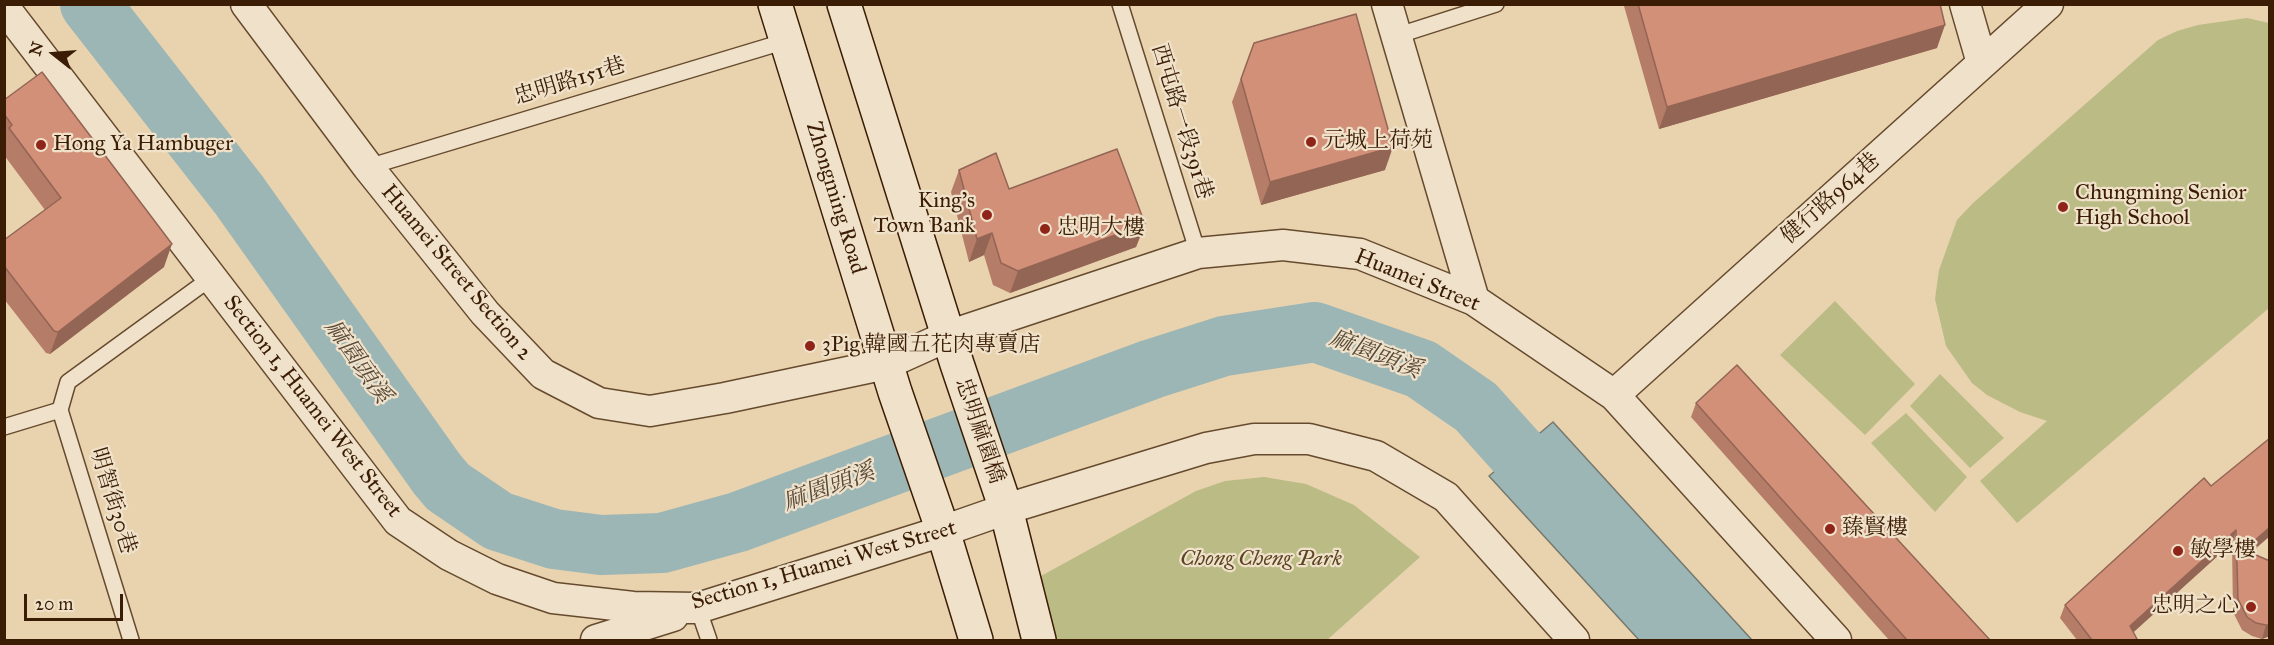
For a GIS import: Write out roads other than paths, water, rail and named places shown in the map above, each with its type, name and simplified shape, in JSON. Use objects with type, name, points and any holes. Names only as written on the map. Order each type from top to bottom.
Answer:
[{"type":"main road","name":"Zhongming Road","points":[[775,4],[890,378]]},
{"type":"main road","points":[[844,4],[952,350]]},
{"type":"main road","name":"忠明麻園橋","points":[[952,350],[1004,504]]},
{"type":"main road","points":[[890,378],[941,526],[976,640]]},
{"type":"main road","points":[[1004,504],[1039,640]]},
{"type":"street","name":"Huamei Street Section 2","points":[[246,4],[368,167],[485,313],[543,374],[599,403],[650,411],[725,398],[890,378],[952,350]]},
{"type":"street","points":[[1387,4],[1474,300]]},
{"type":"street","points":[[1965,4],[1982,63]]},
{"type":"street","name":"健行路964巷","points":[[1614,395],[2048,4]]},
{"type":"street","name":"Section 1, Huamei West Street","points":[[4,7],[398,520],[440,549],[497,579],[553,598],[633,607],[698,608],[1004,504],[1206,448],[1254,439],[1310,439],[1376,456],[1446,497],[1574,640]]},
{"type":"street","name":"Huamei Street","points":[[952,350],[1198,253],[1282,245],[1360,254],[1474,300],[1614,395],[1836,640]]},
{"type":"street","points":[[596,640],[698,608]]},
{"type":"lane","name":"西屯路一段391巷","points":[[1120,4],[1198,253]]},
{"type":"lane","points":[[1396,36],[1496,4]]},
{"type":"lane","name":"忠明路151巷","points":[[368,167],[786,41]]},
{"type":"lane","points":[[4,427],[60,410],[68,382],[212,278]]},
{"type":"lane","name":"明智街30巷","points":[[60,410],[131,640]]},
{"type":"lane","points":[[698,608],[709,640]]},
{"type":"water","points":[[1553,422],[1752,640],[1639,640],[1489,476]]},
{"type":"waterway","name":"麻園頭溪","points":[[90,4],[239,195],[437,474],[448,487],[498,521],[554,539],[601,545],[662,543],[738,522],[1152,369],[1224,346],[1315,332],[1421,369],[1476,407],[1572,514]]},
{"type":"place","name":"元城上荷苑","points":[[1311,142]]},
{"type":"place","name":"Hong Ya Hambuger","points":[[41,145]]},
{"type":"place","name":"Chungming Senior High School","points":[[2063,207]]},
{"type":"place","name":"King's Town Bank","points":[[987,215]]},
{"type":"place","name":"忠明大樓","points":[[1045,229]]},
{"type":"place","name":"3Pig 韓國五花肉專賣店","points":[[810,346]]},
{"type":"place","name":"臻賢樓","points":[[1830,529]]},
{"type":"place","name":"敏學樓","points":[[2178,551]]},
{"type":"place","name":"忠明之心","points":[[2251,607]]},
{"type":"park label","name":"Chong Cheng Park","points":[[1261,560]]}]
